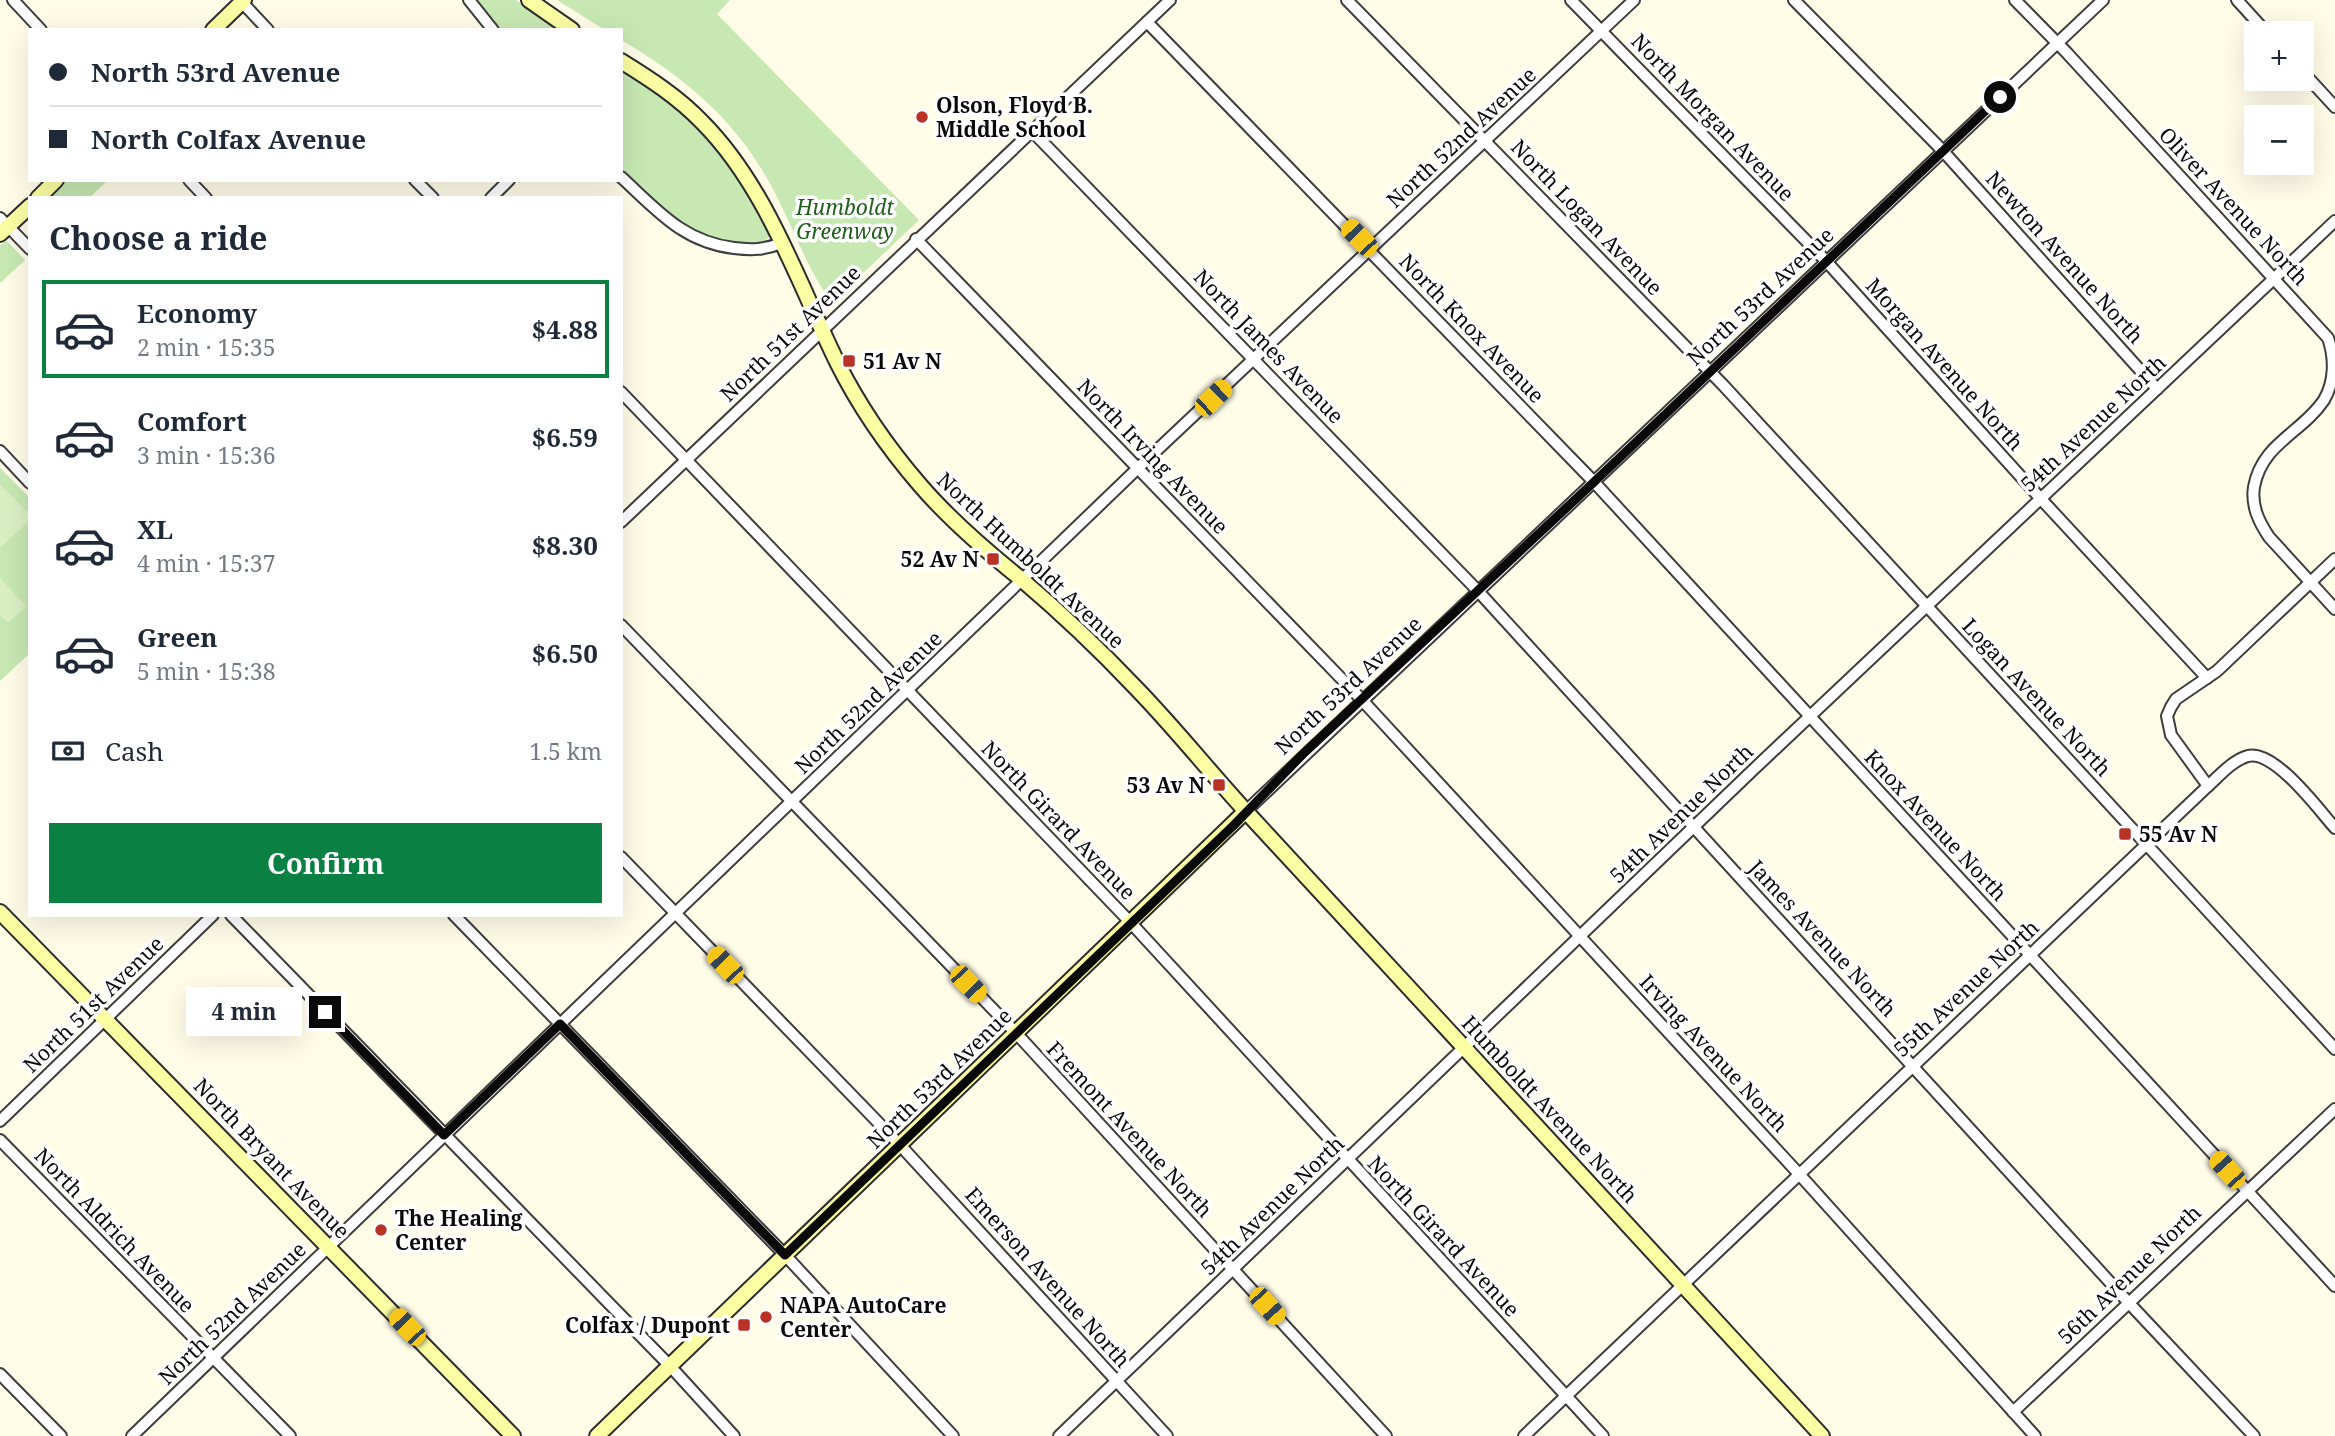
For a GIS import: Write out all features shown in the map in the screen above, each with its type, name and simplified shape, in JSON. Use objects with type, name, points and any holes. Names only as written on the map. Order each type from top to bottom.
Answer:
[{"type":"street","points":[[13,0],[39,28]]},
{"type":"street","points":[[469,0],[491,28]]},
{"type":"street","points":[[529,0],[569,28]]},
{"type":"street","name":"North 51st Avenue","points":[[623,520],[1170,0]]},
{"type":"street","name":"North Logan Avenue","points":[[1347,0],[1710,372]]},
{"type":"street","name":"North Morgan Avenue","points":[[1571,0],[1826,261]]},
{"type":"street","name":"North 52nd Avenue","points":[[132,1436],[1138,468],[1634,0]]},
{"type":"street","name":"Newton Avenue North","points":[[1794,0],[1943,152],[2157,389]]},
{"type":"street","name":"Oliver Avenue North","points":[[2015,0],[2328,338],[2333,353],[2332,385],[2325,400],[2262,462],[2253,492],[2260,524],[2269,537],[2335,609]]},
{"type":"street","name":"North 53rd Avenue","points":[[597,1436],[1362,699],[2103,0]]},
{"type":"street","points":[[2237,0],[2256,21]]},
{"type":"street","points":[[215,28],[242,1],[266,28]]},
{"type":"street","name":"North Knox Avenue","points":[[1147,22],[1594,482]]},
{"type":"street","name":"North Humboldt Avenue","points":[[623,62],[670,93],[704,124],[727,151],[781,243],[837,363],[889,446],[920,485],[953,520],[1087,638],[1136,687],[1245,811]]},
{"type":"street","points":[[2314,84],[2335,107]]},
{"type":"street","name":"North James Avenue","points":[[1031,130],[1478,591]]},
{"type":"street","points":[[623,179],[690,236],[715,246],[741,249],[768,249],[781,243]]},
{"type":"street","points":[[40,196],[55,182]]},
{"type":"street","points":[[191,182],[204,196]]},
{"type":"street","points":[[417,182],[431,196]]},
{"type":"street","points":[[493,196],[507,182]]},
{"type":"street","points":[[28,207],[3,226],[28,247]]},
{"type":"street","name":"54th Avenue North","points":[[1059,1436],[1580,935],[2335,222]]},
{"type":"street","name":"North Irving Avenue","points":[[916,239],[1362,699]]},
{"type":"street","name":"Morgan Avenue North","points":[[1826,261],[2207,678]]},
{"type":"street","name":"Logan Avenue North","points":[[1710,372],[2335,1049]]},
{"type":"street","name":"North Girard Avenue","points":[[623,394],[1131,923],[1603,1436]]},
{"type":"street","points":[[0,451],[28,481]]},
{"type":"street","name":"Knox Avenue North","points":[[1594,482],[2335,1286]]},
{"type":"street","points":[[2335,559],[2207,678],[2176,699],[2167,716],[2175,743],[2208,786],[2238,761],[2249,756],[2260,757],[2280,768],[2335,828]]},
{"type":"street","name":"James Avenue North","points":[[1478,591],[2128,1302],[2254,1436]]},
{"type":"street","name":"Fremont Avenue North","points":[[623,627],[1016,1033],[1386,1436]]},
{"type":"street","name":"Irving Avenue North","points":[[1362,699],[1799,1174],[2035,1436]]},
{"type":"street","name":"55th Avenue North","points":[[1524,1436],[2208,786]]},
{"type":"street","name":"Humboldt Avenue North","points":[[1245,811],[1822,1436]]},
{"type":"street","name":"Emerson Avenue North","points":[[623,859],[900,1144],[1167,1436]]},
{"type":"street","name":"North Bryant Avenue","points":[[0,912],[513,1436]]},
{"type":"street","name":"North 51st Avenue","points":[[0,1121],[211,917]]},
{"type":"street","points":[[233,917],[670,1366],[734,1436]]},
{"type":"street","points":[[456,917],[785,1255],[953,1436]]},
{"type":"street","name":"56th Avenue North","points":[[2013,1412],[2335,1109]]},
{"type":"street","name":"North Aldrich Avenue","points":[[0,1140],[290,1436]]},
{"type":"street","points":[[0,1374],[61,1436]]},
{"type":"green space","points":[[474,0],[516,0],[557,28],[497,28]]},
{"type":"green space","name":"Humboldt Greenway","points":[[557,0],[730,0],[717,14],[919,220],[837,298],[829,299],[806,259],[773,189],[743,142],[708,103],[688,86],[623,41],[623,28],[602,28]]},
{"type":"green space","name":"Humboldt Greenway","points":[[623,68],[676,106],[709,137],[737,172],[771,235],[763,242],[718,242],[692,231],[666,211],[623,170]]},
{"type":"green space","points":[[65,182],[106,182],[91,196],[51,196]]},
{"type":"green space","points":[[7,241],[25,260],[0,283],[0,245]]},
{"type":"green space","points":[[0,468],[28,496],[28,655],[0,681]]},
{"type":"green space","points":[[0,485],[28,512],[28,522],[0,548]]},
{"type":"green space","points":[[0,578],[26,606],[8,623],[0,615]]},
{"type":"place","name":"Olson, Floyd B. Middle School","points":[[922,117]]},
{"type":"place","name":"51 Av N","points":[[849,361]]},
{"type":"place","name":"52 Av N","points":[[993,559]]},
{"type":"place","name":"53 Av N","points":[[1219,785]]},
{"type":"place","name":"55 Av N","points":[[2125,834]]},
{"type":"place","name":"The Healing Center","points":[[381,1230]]},
{"type":"place","name":"NAPA AutoCare Center","points":[[766,1317]]},
{"type":"place","name":"Colfax / Dupont","points":[[744,1325]]},
{"type":"route","points":[[325,1012],[444,1135],[560,1024],[785,1255],[1234,825],[1303,754],[2000,97]]}]
